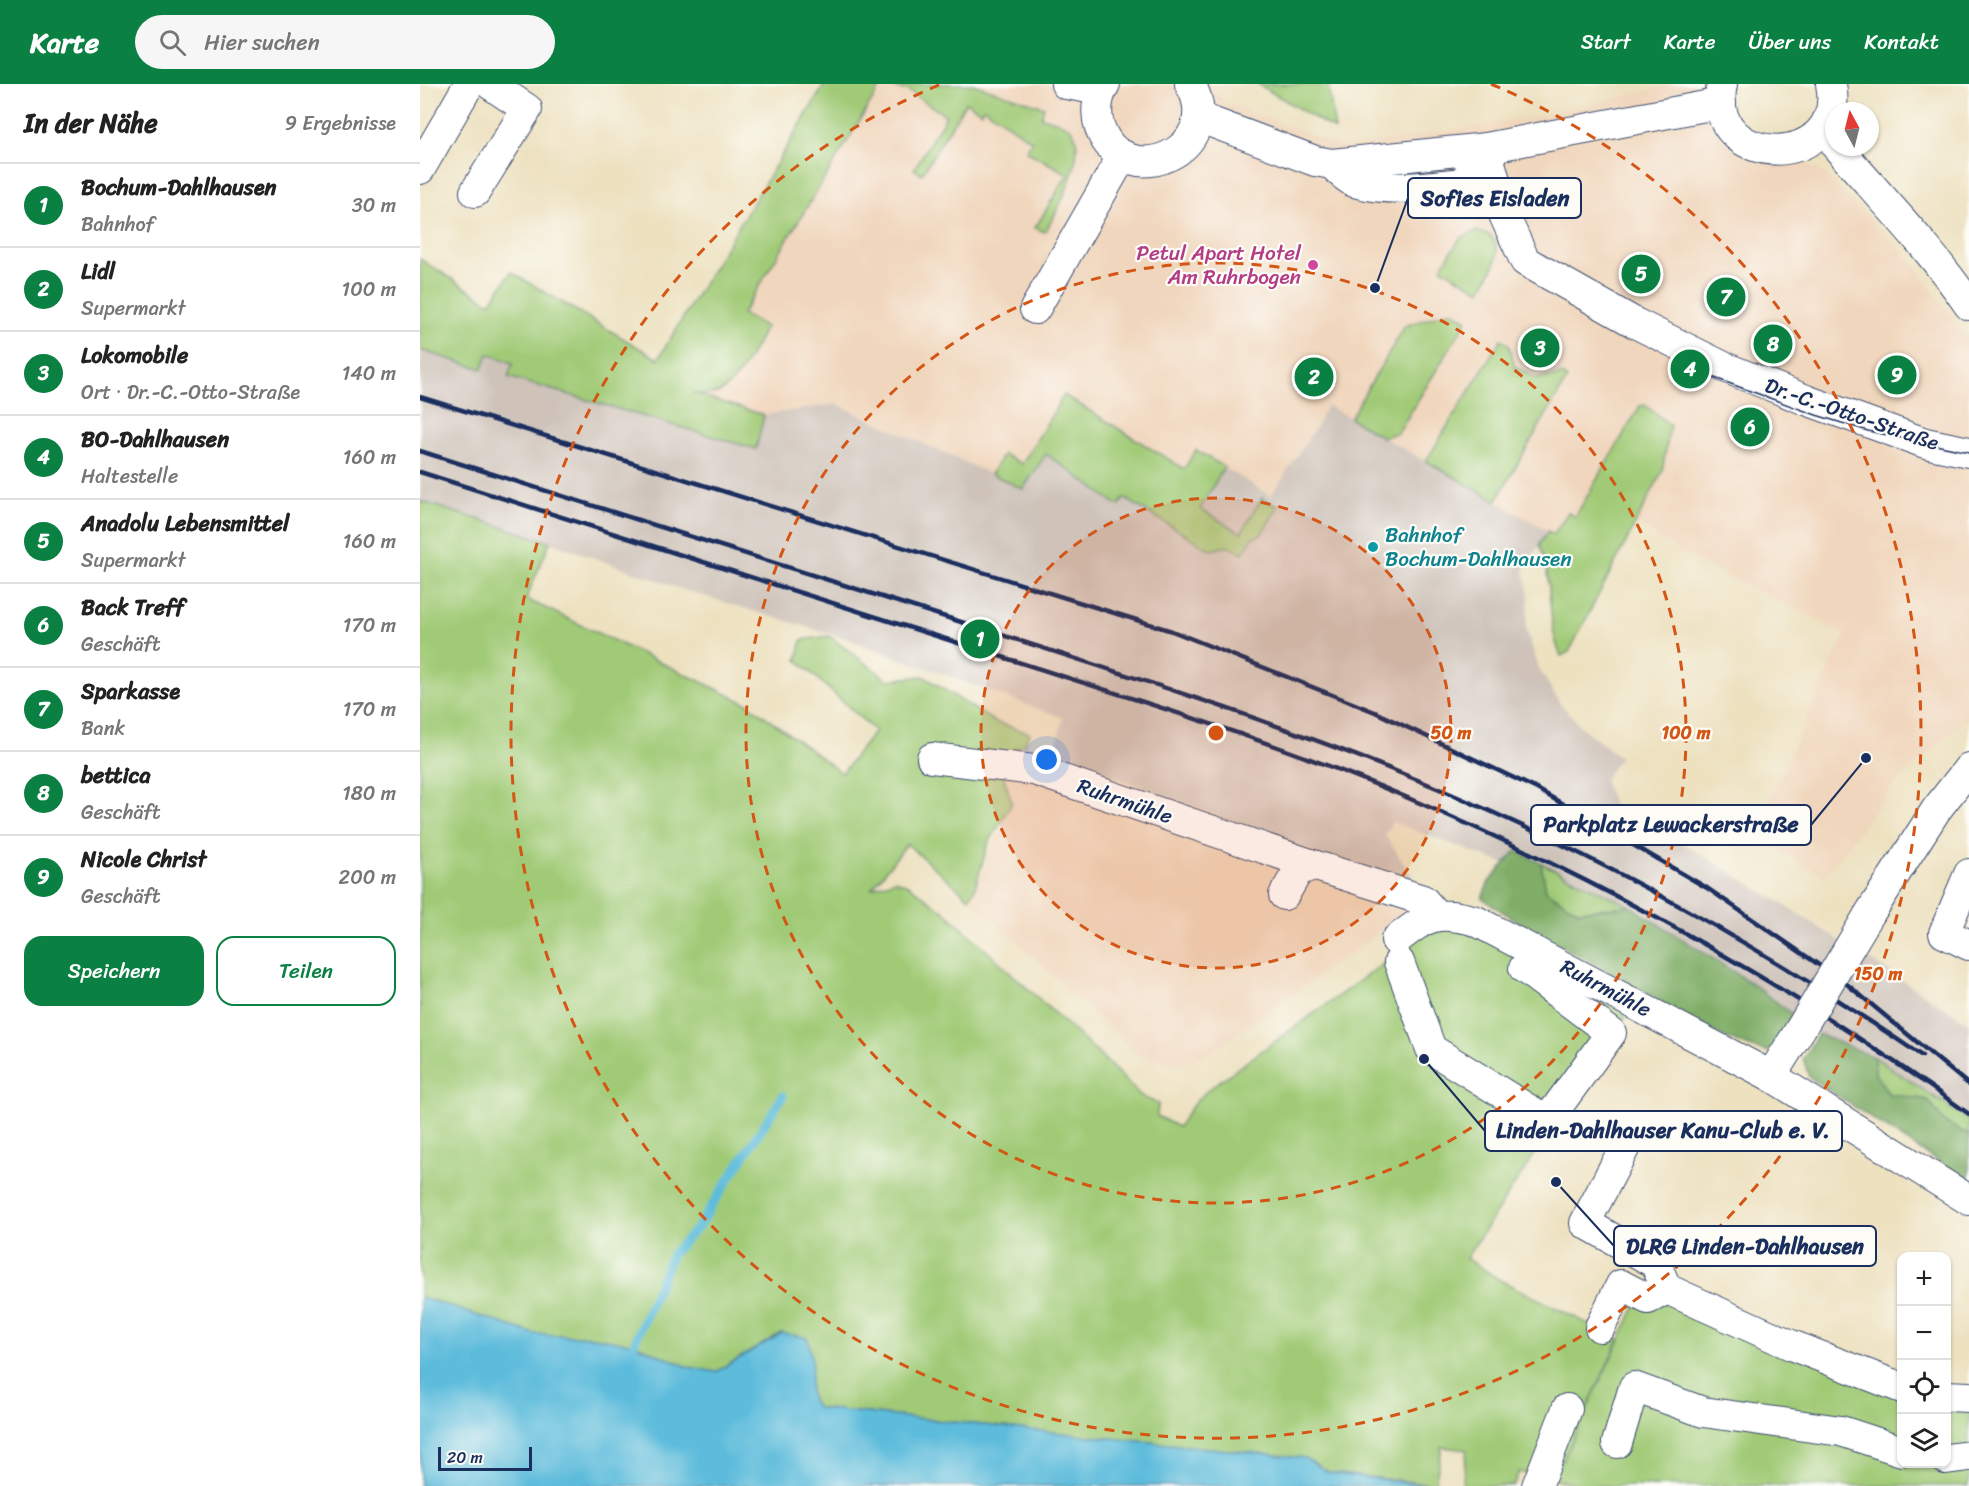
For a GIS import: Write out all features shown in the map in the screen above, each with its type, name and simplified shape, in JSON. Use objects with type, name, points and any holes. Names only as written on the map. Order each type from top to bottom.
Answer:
[{"type":"street","points":[[420,169],[469,84]]},
{"type":"street","points":[[475,192],[527,109],[490,84]]},
{"type":"street","points":[[1066,84],[1103,87],[1097,110],[1099,125],[1108,142],[1123,155],[1144,162],[1167,158],[1188,142],[1198,117],[1197,101],[1190,84]]},
{"type":"street","points":[[1830,102],[1831,84]]},
{"type":"street","points":[[1198,117],[1315,161],[1332,164],[1486,148],[1721,93],[1733,131],[1742,140],[1765,150],[1790,150],[1802,145],[1825,141]]},
{"type":"street","name":"Dr.-C.-Otto-Straße","points":[[1486,148],[1505,217],[1525,261],[1653,333],[1724,367],[1806,400],[1925,443],[1969,452]]},
{"type":"street","points":[[1035,309],[1123,155]]},
{"type":"street","points":[[1846,156],[1893,208],[1948,275],[1969,305]]},
{"type":"street","name":"Ruhrmühle","points":[[932,758],[1034,770],[1423,900],[1436,915],[1453,915],[1476,921],[1518,941],[1771,1076],[1969,1200]]},
{"type":"street","points":[[1771,1076],[1936,810],[1969,768]]},
{"type":"street","points":[[1284,895],[1298,871],[1313,865]]},
{"type":"street","points":[[1969,874],[1944,933],[1969,945]]},
{"type":"street","points":[[1436,915],[1422,920],[1397,951],[1431,1049],[1547,1121],[1611,1033],[1524,969]]},
{"type":"street","points":[[1600,1327],[1642,1289],[1655,1263],[1585,1223],[1628,1141]]},
{"type":"street","points":[[1642,1289],[1897,1386]]},
{"type":"street","points":[[1617,1443],[1634,1387],[1703,1412],[1841,1431],[1897,1449]]},
{"type":"street","points":[[1951,1396],[1969,1397]]},
{"type":"street","points":[[1537,1486],[1567,1409]]},
{"type":"street","points":[[1951,1458],[1969,1456]]},
{"type":"shaded area","points":[[857,84],[1210,84],[1224,102],[1345,148],[1553,113],[1674,84],[1713,84],[1752,155],[1805,162],[1825,174],[1909,259],[1969,340],[1969,716],[1891,788],[1825,877],[1753,834],[1846,634],[1683,554],[1636,524],[1662,472],[1645,405],[1640,406],[1575,517],[1567,513],[1554,535],[1327,405],[1272,496],[1196,450],[1184,469],[1167,458],[1022,464],[1003,454],[991,474],[836,404],[764,415],[680,390]]},
{"type":"shaded area","points":[[420,350],[482,369],[488,354],[513,363],[508,377],[755,449],[764,415],[836,404],[1022,488],[1064,395],[1184,469],[1196,450],[1271,496],[1317,425],[1327,405],[1548,531],[1524,570],[1529,597],[1526,629],[1539,668],[1559,702],[1582,728],[1620,757],[1604,780],[1614,807],[1634,821],[1667,834],[1781,903],[1969,1023],[1969,1120],[1874,1057],[1818,1034],[1753,984],[1630,906],[1516,852],[1505,864],[1392,822],[1385,835],[1425,895],[1054,754],[1063,718],[850,640],[687,591],[550,542],[420,501]]},
{"type":"shaded area","points":[[1024,744],[1322,855],[1410,910],[1213,1051],[1181,1065],[1138,1055],[971,899],[1012,803],[998,758]]},
{"type":"green space","points":[[825,84],[882,84],[742,314],[766,327],[746,362],[728,387],[720,392],[692,393],[764,415],[756,449],[508,377],[513,363],[488,354],[482,369],[420,350],[420,259],[490,303],[511,272],[658,359]]},
{"type":"green space","points":[[889,84],[973,84],[1044,107],[1041,117],[1061,123],[1071,129],[1076,139],[1077,151],[1074,166],[1064,196],[1045,232],[1035,228],[1068,174],[1026,151],[1032,141],[984,108],[982,112],[966,102],[922,174],[914,169],[946,116],[904,88],[902,91]]},
{"type":"green space","points":[[1258,84],[1328,84],[1335,130],[1261,86]]},
{"type":"green space","points":[[1477,231],[1491,236],[1497,250],[1495,264],[1480,291],[1441,268],[1460,238]]},
{"type":"green space","points":[[1451,311],[1467,320],[1398,433],[1382,437],[1350,418],[1405,326]]},
{"type":"green space","points":[[1501,339],[1509,345],[1515,367],[1537,379],[1562,375],[1567,379],[1496,501],[1426,461]]},
{"type":"green space","points":[[1064,395],[1184,469],[1196,450],[1224,467],[1200,509],[1241,533],[1262,498],[1278,507],[1261,535],[1253,537],[1243,553],[1229,546],[1211,550],[1124,498],[1119,506],[1046,454],[1023,489],[991,474],[1003,454],[1022,464]]},
{"type":"green space","points":[[1645,405],[1670,425],[1662,472],[1569,652],[1561,656],[1553,629],[1547,572],[1539,545],[1548,531],[1554,534],[1568,512],[1575,517],[1640,406]]},
{"type":"green space","points":[[420,501],[550,542],[526,599],[748,704],[842,773],[875,731],[797,660],[802,640],[829,636],[888,680],[923,676],[995,722],[1030,733],[1024,744],[998,759],[1012,803],[988,844],[974,891],[969,898],[907,844],[872,888],[895,880],[910,886],[946,913],[1141,1096],[1158,1104],[1157,1116],[1178,1127],[1195,1102],[1210,1088],[1422,936],[1447,928],[1479,933],[1630,1010],[1466,1258],[1500,1280],[1619,1339],[1562,1462],[1637,1303],[1669,1294],[1897,1396],[1897,1468],[1951,1468],[1951,1408],[1969,1407],[1969,1486],[1586,1486],[1519,1472],[1513,1486],[1462,1486],[1467,1450],[1442,1447],[1435,1484],[1330,1473],[1305,1458],[817,1408],[810,1392],[812,1363],[781,1333],[716,1372],[688,1367],[634,1344],[594,1337],[535,1334],[420,1297]]},
{"type":"green space","points":[[1516,851],[1541,863],[1546,891],[1578,911],[1630,906],[1753,984],[1794,1016],[1770,1052],[1733,1041],[1694,1022],[1534,931],[1482,898],[1489,882]]},
{"type":"green space","points":[[1541,863],[1630,906],[1578,911],[1546,891]]},
{"type":"green space","points":[[1818,1034],[1874,1057],[1875,1074],[1889,1094],[1928,1100],[1944,1122],[1969,1135],[1969,1182],[1809,1077],[1803,1058]]},
{"type":"green space","points":[[1874,1057],[1969,1120],[1969,1135],[1944,1122],[1928,1100],[1889,1094],[1875,1074]]},
{"type":"water","points":[[420,1297],[535,1334],[594,1337],[634,1344],[688,1367],[716,1372],[782,1333],[808,1338],[812,1362],[810,1392],[817,1408],[1305,1458],[1330,1473],[1436,1486],[420,1486]]},
{"type":"waterway","points":[[630,1353],[672,1254],[698,1227],[783,1096]]},
{"type":"tram line","points":[[1690,369],[1816,415],[1868,431],[1969,452]]},
{"type":"railway","points":[[420,397],[1172,631],[1375,712],[1537,789],[1707,888],[1848,985],[1969,1085]]},
{"type":"railway","points":[[420,451],[1142,680],[1324,743],[1444,791],[1568,848],[1689,912],[1807,981],[1922,1056]]},
{"type":"railway","points":[[420,472],[1199,720],[1401,795],[1550,863],[1694,938],[1834,1022],[1969,1114]]},
{"type":"place","name":"Petul Apart Hotel Am Ruhrbogen","points":[[1313,265]]},
{"type":"place","name":"Anadolu Lebensmittel","points":[[1641,274]]},
{"type":"place","name":"Sofies Eisladen","points":[[1375,288]]},
{"type":"place","name":"Sparkasse","points":[[1726,297]]},
{"type":"place","name":"bettica","points":[[1773,344]]},
{"type":"place","name":"Lokomobile","points":[[1540,348]]},
{"type":"place","name":"BO-Dahlhausen","points":[[1690,369]]},
{"type":"place","name":"Nicole Christ","points":[[1897,375]]},
{"type":"place","name":"Lidl","points":[[1314,377]]},
{"type":"place","name":"Back Treff","points":[[1750,427]]},
{"type":"place","name":"Bahnhof Bochum-Dahlhausen","points":[[1373,547]]},
{"type":"place","name":"Bochum-Dahlhausen","points":[[980,639]]},
{"type":"place","name":"Parkplatz Lewackerstraße","points":[[1866,758]]},
{"type":"place","name":"Linden-Dahlhauser Kanu-Club e. V.","points":[[1424,1059]]},
{"type":"place","name":"DLRG Linden-Dahlhausen","points":[[1556,1182]]}]
